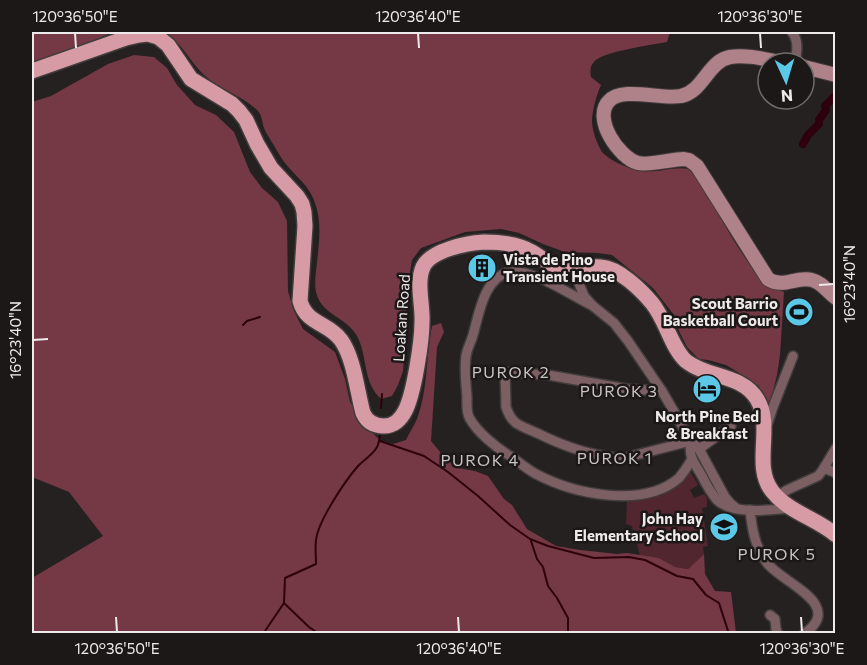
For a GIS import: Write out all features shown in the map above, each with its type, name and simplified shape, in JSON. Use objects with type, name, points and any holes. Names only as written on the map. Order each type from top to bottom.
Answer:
[{"type":"main road","name":"Loakan Road","points":[[32,72],[126,38],[148,34],[168,45],[191,79],[232,104],[239,111],[271,168],[302,204],[305,226],[300,301],[302,309],[339,338],[348,354],[363,413],[369,422],[380,425],[394,424],[406,409],[411,396],[419,353],[422,322],[420,278],[424,266],[438,254],[450,248],[482,242],[504,243],[530,250],[551,264],[571,270],[603,267],[622,276],[638,288],[653,304],[663,319],[679,354],[688,363],[729,379],[753,393],[763,412],[765,477],[771,490],[791,508],[836,535]]},
{"type":"street","points":[[792,32],[796,37],[796,51]]},
{"type":"street","points":[[756,58],[729,57],[718,63],[697,87],[684,96],[659,97],[635,94],[614,97],[604,108],[604,122],[608,134],[631,160],[638,163],[684,159],[697,166],[768,279],[775,284],[801,279],[814,280],[836,298]]},
{"type":"street","points":[[816,70],[836,75]]},
{"type":"street","points":[[571,270],[584,296],[614,323],[628,341],[662,391],[691,441],[699,449],[725,497],[736,508]]},
{"type":"street","points":[[593,306],[552,284],[521,271],[501,275],[495,280],[484,296],[466,354],[467,405],[470,419],[500,450],[526,468],[575,490],[589,493],[627,496],[655,490],[678,478],[692,459]]},
{"type":"street","points":[[764,433],[793,356]]},
{"type":"street","points":[[662,391],[627,389],[548,375],[506,372],[506,407],[514,422],[568,447],[587,453],[624,458],[691,441]]},
{"type":"street","points":[[699,449],[731,426]]},
{"type":"street","points":[[691,441],[689,453],[716,498],[728,506],[750,510],[791,508]]},
{"type":"street","points":[[777,497],[794,486],[818,476],[836,448]]},
{"type":"street","points":[[824,468],[836,473]]},
{"type":"street","points":[[750,510],[755,541],[765,561],[802,590],[817,608],[816,621],[812,628],[804,633]]},
{"type":"street","points":[[770,615],[776,619],[778,633]]},
{"type":"shaded area","points":[[32,32],[113,32],[78,47],[32,62]]},
{"type":"shaded area","points":[[165,32],[670,32],[667,42],[616,52],[593,63],[590,70],[591,77],[601,85],[593,113],[594,133],[602,152],[610,159],[627,167],[649,171],[689,169],[703,186],[729,233],[751,266],[763,280],[784,292],[780,355],[768,411],[759,386],[726,365],[699,359],[687,347],[674,315],[653,288],[612,255],[565,252],[519,233],[501,229],[465,232],[421,248],[412,260],[407,290],[403,371],[392,396],[381,399],[371,384],[357,336],[348,325],[321,304],[316,294],[319,225],[317,210],[310,191],[282,158],[265,130],[258,111],[204,75]]},
{"type":"shaded area","points":[[134,55],[154,57],[167,68],[177,85],[195,105],[216,115],[234,132],[250,172],[262,188],[278,202],[287,221],[288,291],[293,309],[303,329],[335,352],[345,379],[350,402],[366,427],[381,441],[393,444],[406,440],[421,408],[432,326],[441,323],[444,332],[437,347],[431,441],[445,458],[458,468],[488,476],[504,499],[512,505],[527,529],[556,546],[659,558],[675,567],[688,569],[704,554],[705,574],[715,591],[731,592],[736,633],[32,633],[32,578],[103,536],[69,492],[32,477],[32,102],[51,96],[108,64]]},
{"type":"shaded area","name":"Scout Barrio Basketball Court","points":[[799,296],[811,302],[799,327],[787,322]]},
{"type":"shaded area","points":[[690,471],[698,485],[690,490],[694,498],[704,494],[707,498],[707,507],[702,508],[708,546],[703,547],[704,554],[688,569],[675,567],[659,558],[640,556],[632,526],[626,524],[627,500],[682,481]]},
{"type":"waterway","points":[[803,144],[819,124],[826,110],[825,106],[836,95]]},
{"type":"waterway","points":[[243,325],[247,321],[260,317]]},
{"type":"waterway","points":[[381,408],[382,394]]},
{"type":"waterway","points":[[263,634],[284,603],[285,578],[316,564],[316,540],[322,523],[346,481],[376,448],[380,432]]},
{"type":"waterway","points":[[380,441],[424,456],[448,472],[510,525],[530,539],[594,558],[629,557],[645,560],[677,576],[693,579],[706,595],[719,603],[729,634]]},
{"type":"waterway","points":[[531,541],[537,559],[543,567],[548,586],[568,618],[568,634]]},
{"type":"waterway","points":[[285,604],[319,634]]},
{"type":"place","name":"Vista de Pino Transient House","points":[[482,268]]},
{"type":"place","name":"Scout Barrio Basketball Court","points":[[799,312]]},
{"type":"place","name":"North Pine Bed & Breakfast","points":[[707,389]]},
{"type":"place","name":"John Hay Elementary School","points":[[724,527]]},
{"type":"district","name":"PUROK 2","points":[[511,371]]},
{"type":"district","name":"PUROK 3","points":[[619,390]]},
{"type":"district","name":"PUROK 1","points":[[615,457]]},
{"type":"district","name":"PUROK 4","points":[[480,459]]},
{"type":"district","name":"PUROK 5","points":[[777,553]]}]
